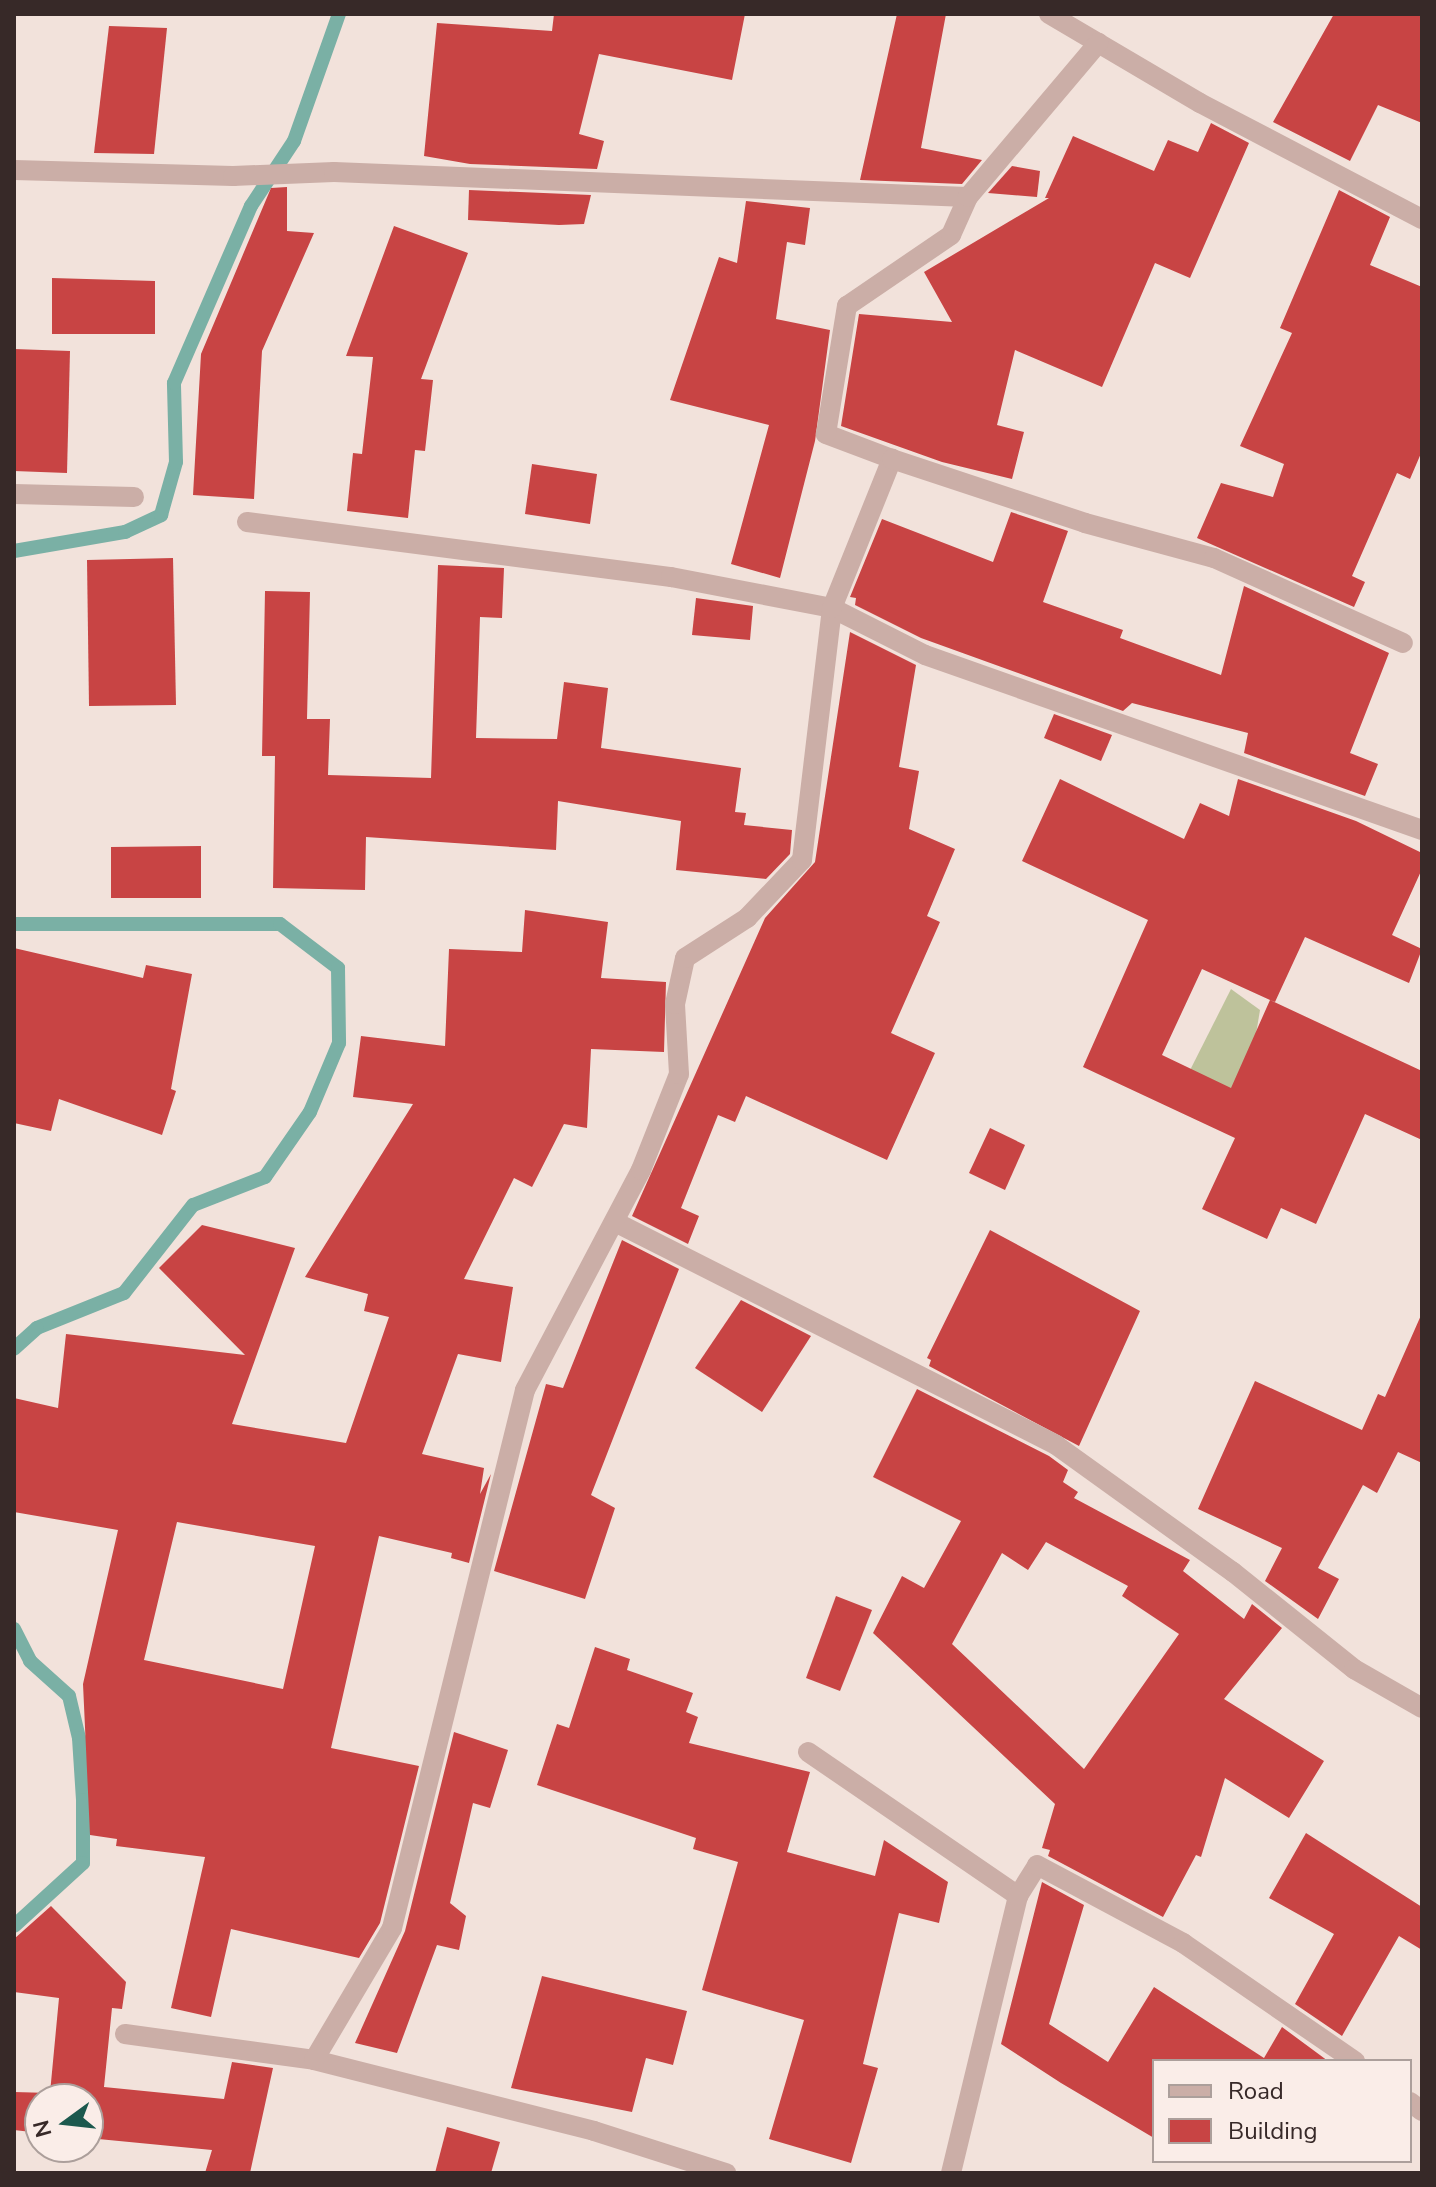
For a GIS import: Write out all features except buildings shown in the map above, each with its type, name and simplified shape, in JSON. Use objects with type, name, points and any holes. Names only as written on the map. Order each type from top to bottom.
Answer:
[{"type":"street","points":[[1049,14],[1200,103],[1422,219]]},
{"type":"street","points":[[1098,43],[968,197],[951,235],[847,306],[826,434],[1085,523],[1214,558],[1403,643]]},
{"type":"street","points":[[14,170],[233,176],[334,172],[968,197]]},
{"type":"street","points":[[314,2060],[392,1928],[525,1390],[615,1222],[679,1074],[675,1004],[685,958],[747,918],[802,860],[832,608],[892,459]]},
{"type":"street","points":[[14,494],[134,497]]},
{"type":"street","points":[[247,522],[671,577],[832,608],[925,655],[1422,830]]},
{"type":"street","points":[[615,1222],[1056,1445],[1233,1572],[1354,1669],[1422,1708]]},
{"type":"street","points":[[808,1752],[1018,1896]]},
{"type":"street","points":[[951,2173],[1018,1896],[1037,1865],[1093,1891],[1183,1943],[1352,2059]]},
{"type":"street","points":[[125,2034],[314,2060],[594,2131],[726,2173]]},
{"type":"green space","points":[[1231,989],[1260,1010],[1241,1124],[1178,1094]]},
{"type":"waterway","points":[[14,551],[125,532],[161,515],[176,462],[174,383],[251,206],[294,141],[339,14]]},
{"type":"waterway","points":[[14,924],[280,924],[338,968],[339,1043],[310,1112],[265,1177],[193,1205],[124,1293],[37,1328],[14,1349]]},
{"type":"waterway","points":[[14,1629],[30,1661],[69,1696],[79,1738],[83,1800],[83,1863],[14,1926]]}]
